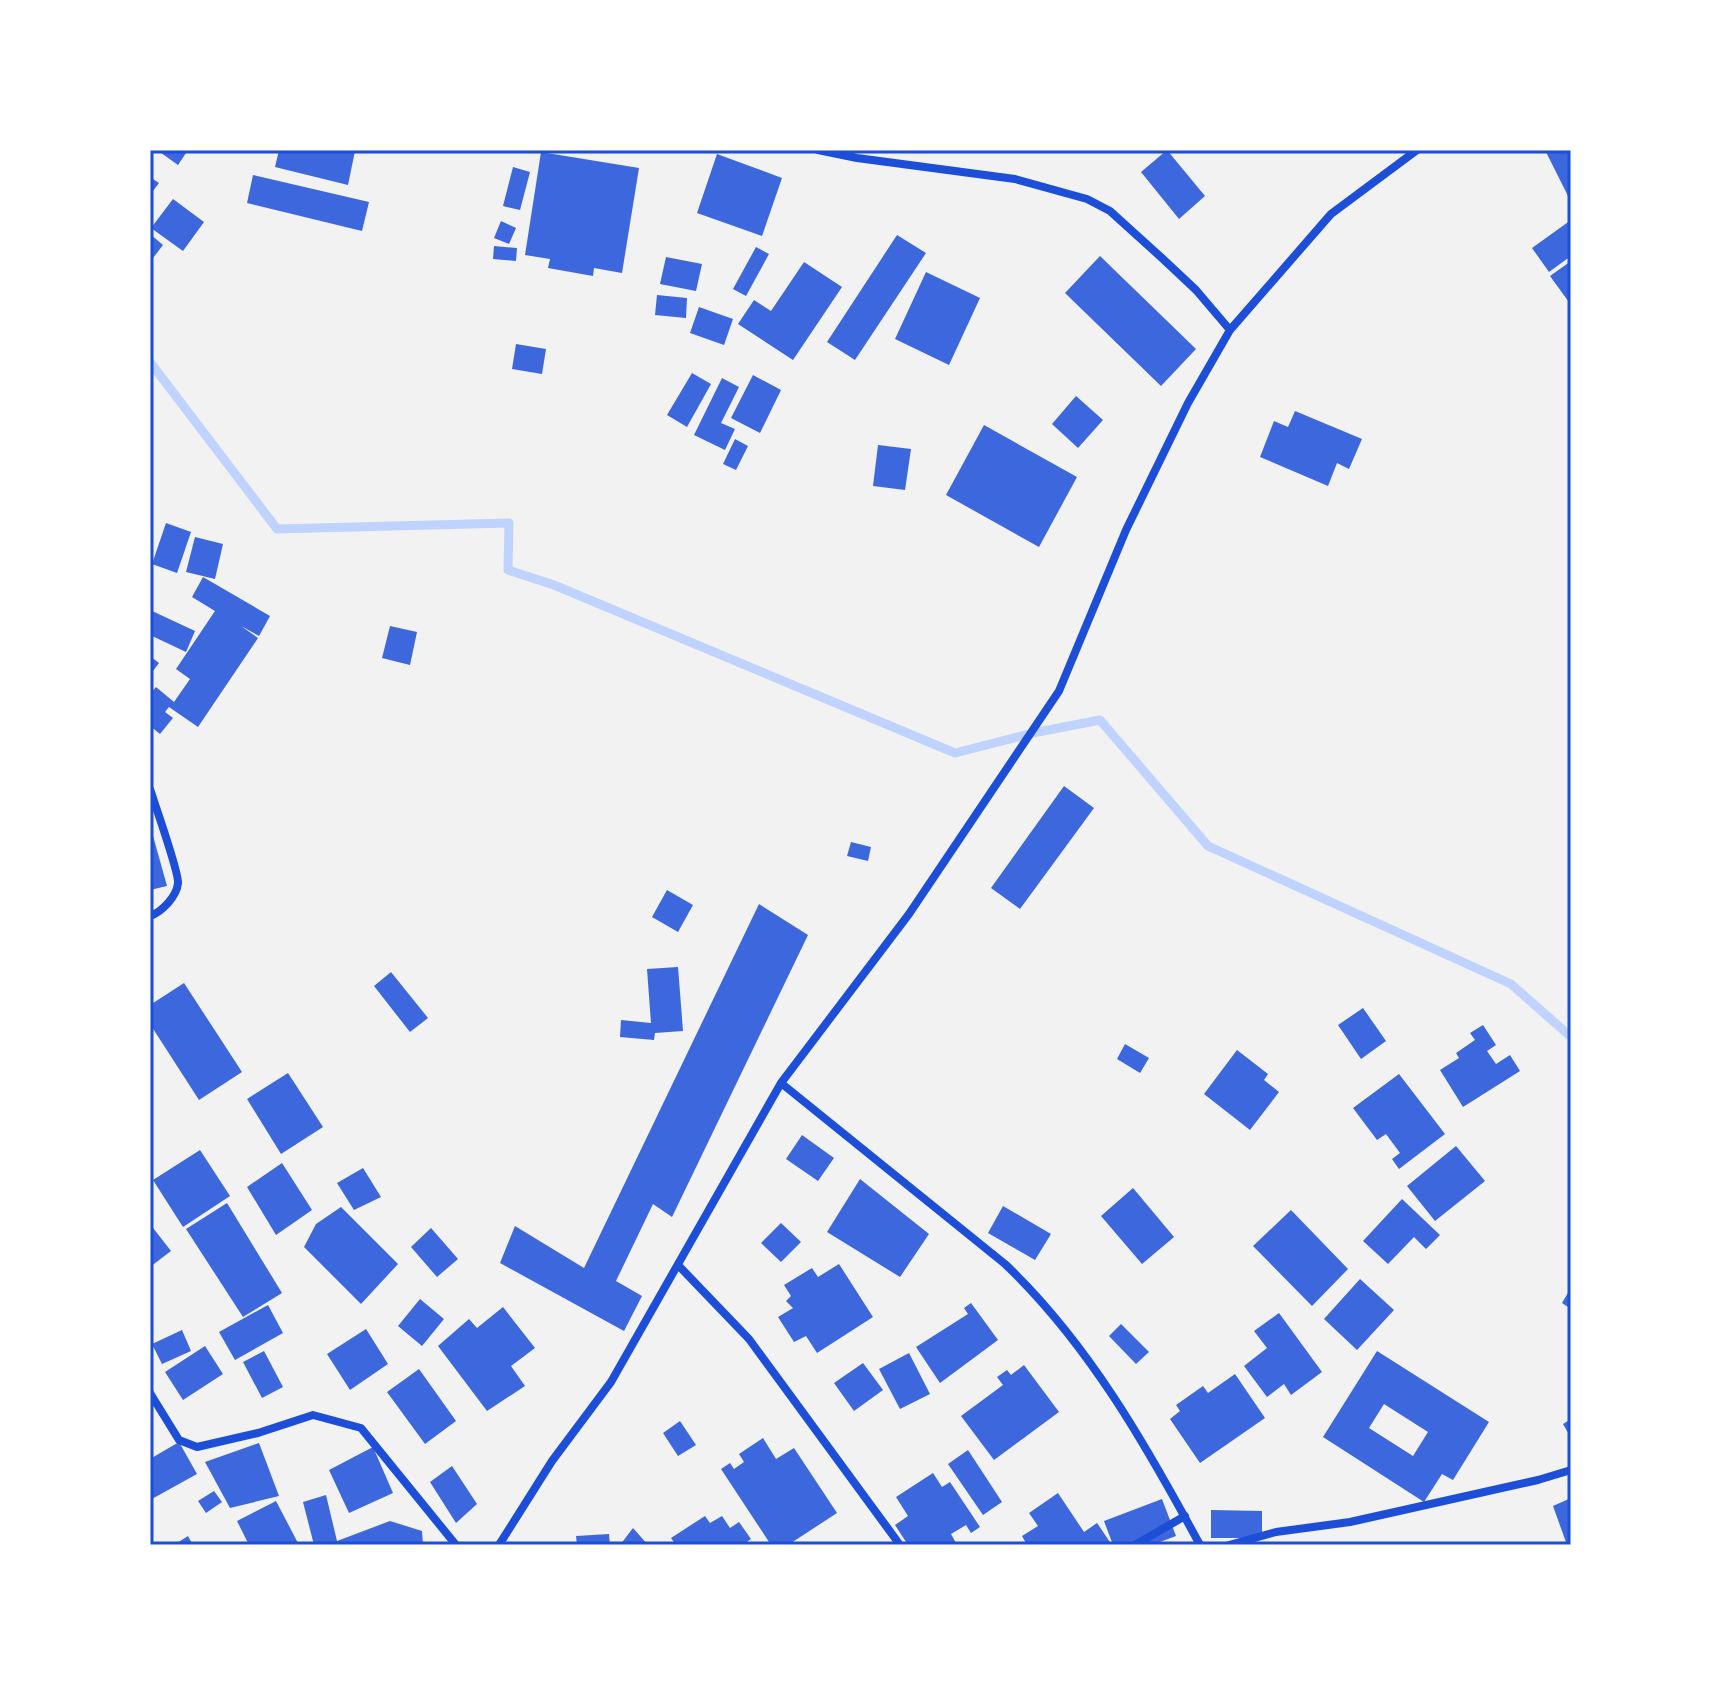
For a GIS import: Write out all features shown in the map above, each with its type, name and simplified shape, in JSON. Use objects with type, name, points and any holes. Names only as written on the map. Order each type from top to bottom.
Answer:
[{"type":"street","points":[[820,150],[857,158],[1015,179],[1087,199],[1110,211],[1163,259],[1196,290],[1230,330]]},
{"type":"street","points":[[499,1545],[552,1461],[611,1382],[781,1083],[909,914],[1059,691],[1126,530],[1188,403],[1230,330],[1331,214],[1417,150]]},
{"type":"street","points":[[150,789],[178,882],[171,900],[150,916]]},
{"type":"street","points":[[781,1083],[1005,1264],[1030,1288],[1091,1365],[1134,1427],[1200,1545]]},
{"type":"street","points":[[678,1265],[749,1339],[900,1545]]},
{"type":"street","points":[[150,1393],[179,1440],[197,1447],[258,1433],[313,1415],[361,1428],[456,1545]]},
{"type":"street","points":[[1229,1545],[1276,1532],[1350,1522],[1571,1470]]},
{"type":"street","points":[[1135,1545],[1185,1516]]},
{"type":"building","points":[[157,150],[188,150],[178,165]]},
{"type":"building","points":[[279,150],[355,151],[348,185],[275,167]]},
{"type":"building","points":[[1167,150],[1205,196],[1179,219],[1141,172]]},
{"type":"building","points":[[1545,150],[1571,150],[1571,202]]},
{"type":"building","points":[[541,152],[639,168],[622,273],[594,268],[593,276],[548,268],[550,259],[525,255]]},
{"type":"building","points":[[717,154],[782,178],[762,236],[697,213]]},
{"type":"building","points":[[513,167],[530,172],[520,210],[503,206]]},
{"type":"building","points":[[253,175],[369,202],[362,231],[247,203]]},
{"type":"building","points":[[150,177],[159,183],[150,195]]},
{"type":"building","points":[[173,199],[204,222],[183,251],[151,228]]},
{"type":"building","points":[[1571,220],[1571,256],[1549,272],[1532,248]]},
{"type":"building","points":[[501,221],[516,228],[509,244],[494,238]]},
{"type":"building","points":[[150,234],[163,245],[150,262]]},
{"type":"building","points":[[897,235],[926,253],[855,360],[827,342]]},
{"type":"building","points":[[494,246],[517,248],[516,261],[493,259]]},
{"type":"building","points":[[756,247],[769,254],[746,296],[733,289]]},
{"type":"building","points":[[1100,256],[1196,349],[1161,386],[1065,293]]},
{"type":"building","points":[[666,257],[702,264],[696,291],[660,284]]},
{"type":"building","points":[[1571,261],[1571,305],[1550,276]]},
{"type":"building","points":[[804,262],[842,287],[793,360],[738,324],[754,300],[771,311]]},
{"type":"building","points":[[926,272],[980,298],[949,365],[895,339]]},
{"type":"building","points":[[657,295],[687,298],[686,318],[655,315]]},
{"type":"building","points":[[699,307],[733,319],[724,345],[690,333]]},
{"type":"building","points":[[516,344],[546,349],[542,374],[512,369]]},
{"type":"building","points":[[692,373],[711,384],[687,427],[667,415]]},
{"type":"building","points":[[753,375],[781,390],[760,433],[731,418]]},
{"type":"building","points":[[722,378],[739,387],[721,423],[735,429],[725,450],[694,435]]},
{"type":"building","points":[[1076,396],[1103,420],[1078,448],[1052,424]]},
{"type":"building","points":[[1295,411],[1362,439],[1349,469],[1337,463],[1328,486],[1260,457],[1274,421],[1288,427]]},
{"type":"building","points":[[984,425],[1077,477],[1039,547],[946,495]]},
{"type":"building","points":[[735,439],[748,446],[736,470],[723,464]]},
{"type":"building","points":[[878,445],[911,449],[905,490],[873,486]]},
{"type":"building","points":[[166,523],[191,532],[177,573],[152,564]]},
{"type":"building","points":[[195,537],[223,544],[215,579],[186,572]]},
{"type":"building","points":[[203,577],[270,616],[259,636],[241,626],[258,638],[198,727],[169,707],[165,712],[173,718],[160,734],[150,726],[150,694],[156,687],[174,702],[190,679],[176,669],[215,611],[192,597]]},
{"type":"building","points":[[150,610],[195,631],[186,652],[150,635]]},
{"type":"building","points":[[390,626],[417,632],[410,665],[382,658]]},
{"type":"building","points":[[150,656],[159,663],[150,675]]},
{"type":"building","points":[[1064,786],[1094,808],[1020,909],[991,888]]},
{"type":"building","points":[[150,825],[167,886],[150,890]]},
{"type":"building","points":[[851,842],[871,847],[868,861],[847,856]]},
{"type":"building","points":[[667,890],[693,905],[678,932],[652,917]]},
{"type":"building","points":[[759,904],[808,935],[672,1217],[653,1204],[616,1281],[642,1296],[624,1331],[500,1263],[515,1226],[584,1268]]},
{"type":"building","points":[[678,967],[683,1031],[655,1033],[654,1040],[620,1037],[621,1020],[651,1023],[647,969]]},
{"type":"building","points":[[391,972],[428,1018],[410,1032],[374,986]]},
{"type":"building","points":[[184,983],[242,1072],[199,1100],[150,1024],[150,1005]]},
{"type":"building","points":[[1363,1008],[1386,1041],[1361,1059],[1338,1025]]},
{"type":"building","points":[[1483,1025],[1496,1045],[1487,1051],[1496,1064],[1510,1055],[1520,1071],[1463,1107],[1440,1070],[1459,1058],[1456,1053],[1475,1040],[1470,1033]]},
{"type":"building","points":[[1125,1044],[1149,1058],[1140,1073],[1117,1059]]},
{"type":"building","points":[[1237,1050],[1268,1074],[1264,1080],[1279,1092],[1250,1130],[1204,1094]]},
{"type":"building","points":[[288,1073],[323,1127],[281,1154],[247,1099]]},
{"type":"building","points":[[1399,1074],[1445,1134],[1399,1169],[1392,1159],[1400,1153],[1386,1134],[1377,1140],[1353,1108]]},
{"type":"building","points":[[802,1135],[834,1158],[818,1181],[786,1159]]},
{"type":"building","points":[[1456,1146],[1485,1181],[1435,1221],[1407,1186]]},
{"type":"building","points":[[200,1150],[230,1196],[183,1227],[153,1180]]},
{"type":"building","points":[[282,1163],[312,1210],[276,1235],[247,1187]]},
{"type":"building","points":[[363,1168],[381,1197],[354,1210],[337,1183]]},
{"type":"building","points":[[860,1179],[929,1234],[900,1277],[827,1232]]},
{"type":"building","points":[[1133,1188],[1174,1237],[1142,1264],[1101,1216]]},
{"type":"building","points":[[1402,1199],[1440,1235],[1426,1249],[1414,1237],[1388,1264],[1363,1241]]},
{"type":"building","points":[[227,1203],[282,1293],[243,1317],[186,1229]]},
{"type":"building","points":[[1003,1206],[1051,1234],[1035,1260],[988,1233]]},
{"type":"building","points":[[341,1207],[398,1264],[361,1304],[304,1247],[316,1224]]},
{"type":"building","points":[[1291,1210],[1348,1269],[1312,1306],[1253,1246]]},
{"type":"building","points":[[781,1223],[801,1242],[781,1262],[761,1243]]},
{"type":"building","points":[[150,1224],[171,1251],[150,1267]]},
{"type":"building","points":[[431,1228],[458,1259],[437,1277],[411,1247]]},
{"type":"building","points":[[839,1264],[873,1317],[817,1353],[806,1336],[794,1342],[778,1317],[793,1308],[786,1301],[791,1296],[784,1285],[812,1268],[818,1277]]},
{"type":"building","points":[[1360,1279],[1394,1310],[1357,1350],[1324,1319]]},
{"type":"building","points":[[1571,1292],[1571,1309],[1562,1303]]},
{"type":"building","points":[[420,1299],[444,1319],[422,1346],[398,1326]]},
{"type":"building","points":[[971,1303],[998,1340],[940,1383],[916,1347],[968,1314],[964,1308]]},
{"type":"building","points":[[268,1305],[283,1333],[235,1360],[219,1332]]},
{"type":"building","points":[[503,1307],[535,1348],[511,1366],[525,1386],[487,1411],[438,1346],[469,1319],[477,1328]]},
{"type":"building","points":[[1279,1313],[1322,1372],[1291,1395],[1284,1384],[1267,1397],[1244,1366],[1267,1348],[1254,1331]]},
{"type":"building","points":[[1121,1324],[1149,1352],[1136,1364],[1109,1336]]},
{"type":"building","points":[[366,1329],[388,1364],[350,1390],[327,1354]]},
{"type":"building","points":[[182,1330],[191,1351],[162,1364],[152,1344]]},
{"type":"building","points":[[205,1346],[223,1374],[183,1400],[165,1372]]},
{"type":"building","points":[[264,1351],[283,1387],[262,1398],[243,1362]]},
{"type":"building","points":[[1377,1351],[1489,1422],[1453,1480],[1442,1474],[1424,1502],[1323,1437]],"holes":[[[1384,1404],[1428,1432],[1413,1456],[1369,1428]]]},
{"type":"building","points":[[909,1353],[930,1394],[900,1409],[879,1369]]},
{"type":"building","points":[[863,1363],[883,1390],[854,1411],[834,1383]]},
{"type":"building","points":[[1024,1365],[1059,1412],[994,1460],[961,1416],[1003,1385],[997,1377],[1007,1370],[1011,1375]]},
{"type":"building","points":[[419,1369],[456,1421],[425,1444],[387,1392]]},
{"type":"building","points":[[1235,1374],[1265,1418],[1200,1463],[1170,1419],[1180,1411],[1176,1405],[1203,1386],[1208,1393]]},
{"type":"building","points":[[1571,1419],[1571,1438],[1563,1424]]},
{"type":"building","points":[[680,1421],[696,1445],[678,1456],[663,1433]]},
{"type":"building","points":[[763,1438],[776,1459],[794,1448],[837,1513],[788,1545],[771,1545],[721,1469],[730,1463],[734,1469],[744,1462],[739,1454]]},
{"type":"building","points":[[179,1442],[197,1474],[150,1500],[150,1459]]},
{"type":"building","points":[[259,1443],[279,1496],[230,1508],[205,1462]]},
{"type":"building","points":[[373,1447],[393,1493],[349,1513],[329,1470]]},
{"type":"building","points":[[968,1450],[1002,1502],[983,1515],[948,1464]]},
{"type":"building","points":[[452,1466],[477,1504],[456,1523],[430,1482]]},
{"type":"building","points":[[933,1473],[942,1487],[950,1482],[980,1527],[971,1533],[966,1525],[951,1534],[956,1543],[953,1545],[908,1545],[895,1525],[908,1516],[896,1497]]},
{"type":"building","points":[[214,1491],[222,1502],[206,1513],[198,1501]]},
{"type":"building","points":[[1058,1493],[1084,1532],[1097,1523],[1112,1545],[1027,1545],[1022,1536],[1038,1526],[1029,1513]]},
{"type":"building","points":[[326,1495],[337,1541],[390,1521],[422,1531],[423,1545],[314,1545],[303,1502]]},
{"type":"building","points":[[1571,1498],[1571,1545],[1567,1545],[1553,1506]]},
{"type":"building","points":[[1162,1499],[1176,1536],[1152,1545],[1113,1545],[1104,1521]]},
{"type":"building","points":[[276,1501],[299,1545],[249,1545],[237,1521]]},
{"type":"building","points":[[1211,1510],[1262,1511],[1262,1538],[1211,1538]]},
{"type":"building","points":[[705,1516],[710,1523],[722,1516],[730,1528],[739,1522],[751,1539],[743,1545],[676,1545],[671,1538]]},
{"type":"building","points":[[633,1528],[648,1545],[620,1545]]},
{"type":"building","points":[[609,1534],[610,1545],[577,1545],[576,1536]]},
{"type":"building","points":[[188,1536],[193,1545],[174,1545]]},
{"type":"waterway","points":[[150,362],[277,529],[509,523],[508,570],[554,585],[955,753],[1100,720],[1208,846],[1511,984],[1571,1037]]}]
